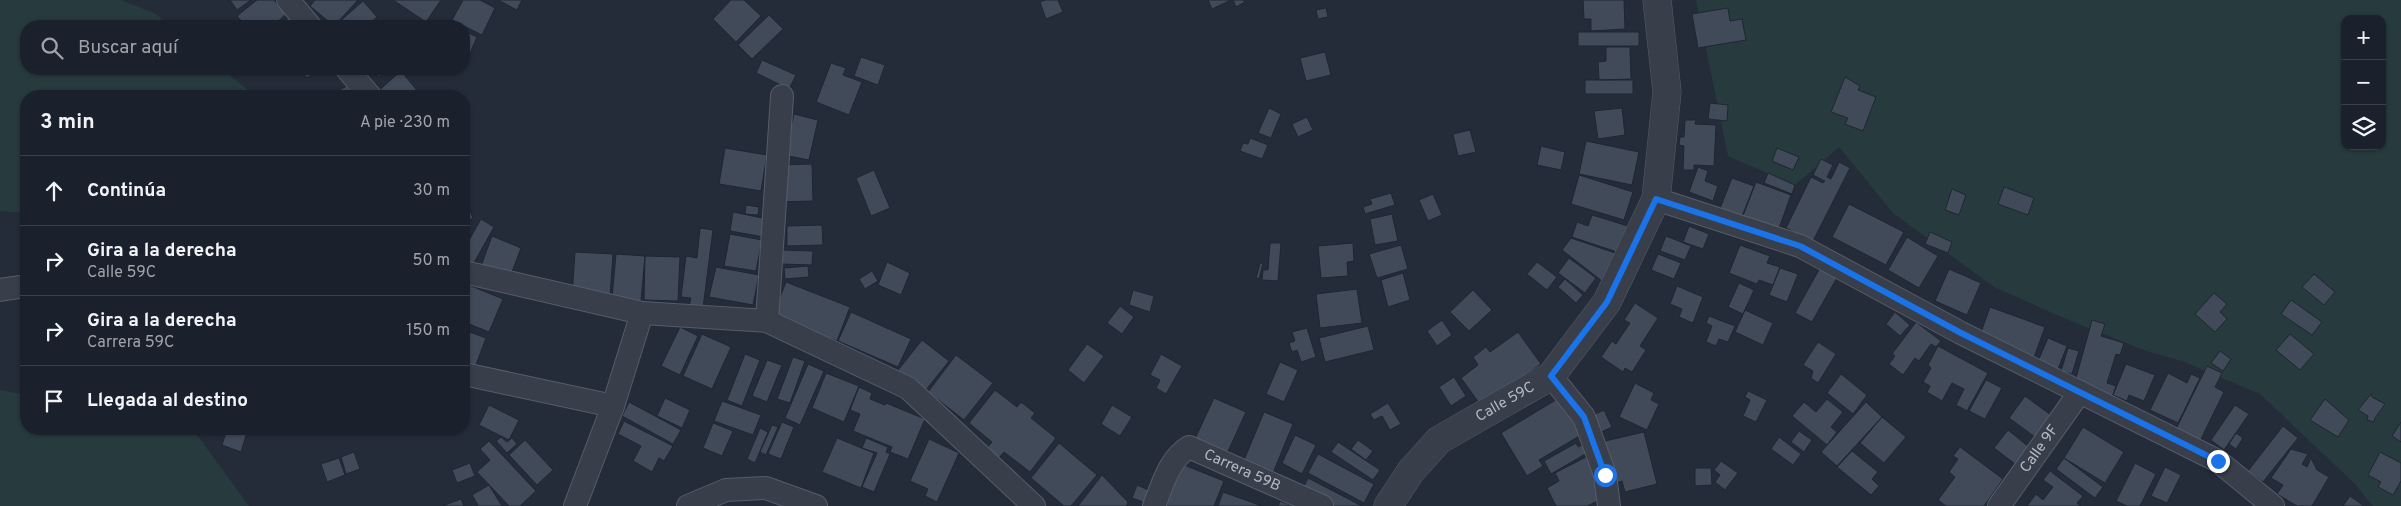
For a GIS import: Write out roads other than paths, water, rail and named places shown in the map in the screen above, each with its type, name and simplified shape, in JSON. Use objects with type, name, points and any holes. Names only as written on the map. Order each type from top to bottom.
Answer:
[{"type":"street","points":[[288,0],[305,20]]},
{"type":"street","name":"Calle 59C","points":[[1388,506],[1411,471],[1439,440],[1551,376],[1607,302],[1656,199],[1667,92],[1656,0]]},
{"type":"street","points":[[352,75],[365,90]]},
{"type":"street","points":[[768,322],[782,96]]},
{"type":"street","points":[[1656,199],[1800,246],[1961,333],[2218,461],[2272,506]]},
{"type":"street","points":[[470,273],[642,313],[768,322],[908,388],[1034,506]]},
{"type":"street","points":[[0,290],[20,287]]},
{"type":"street","points":[[575,506],[614,406],[642,313]]},
{"type":"street","points":[[470,375],[614,406]]},
{"type":"street","points":[[1551,376],[1584,417],[1605,475],[1609,506]]},
{"type":"street","name":"Calle 9F","points":[[1999,506],[2080,392]]},
{"type":"street","name":"Carrera 59B","points":[[1154,506],[1168,472],[1180,452],[1189,447],[1322,506]]},
{"type":"street","points":[[688,506],[726,490],[766,488],[816,506]]}]
